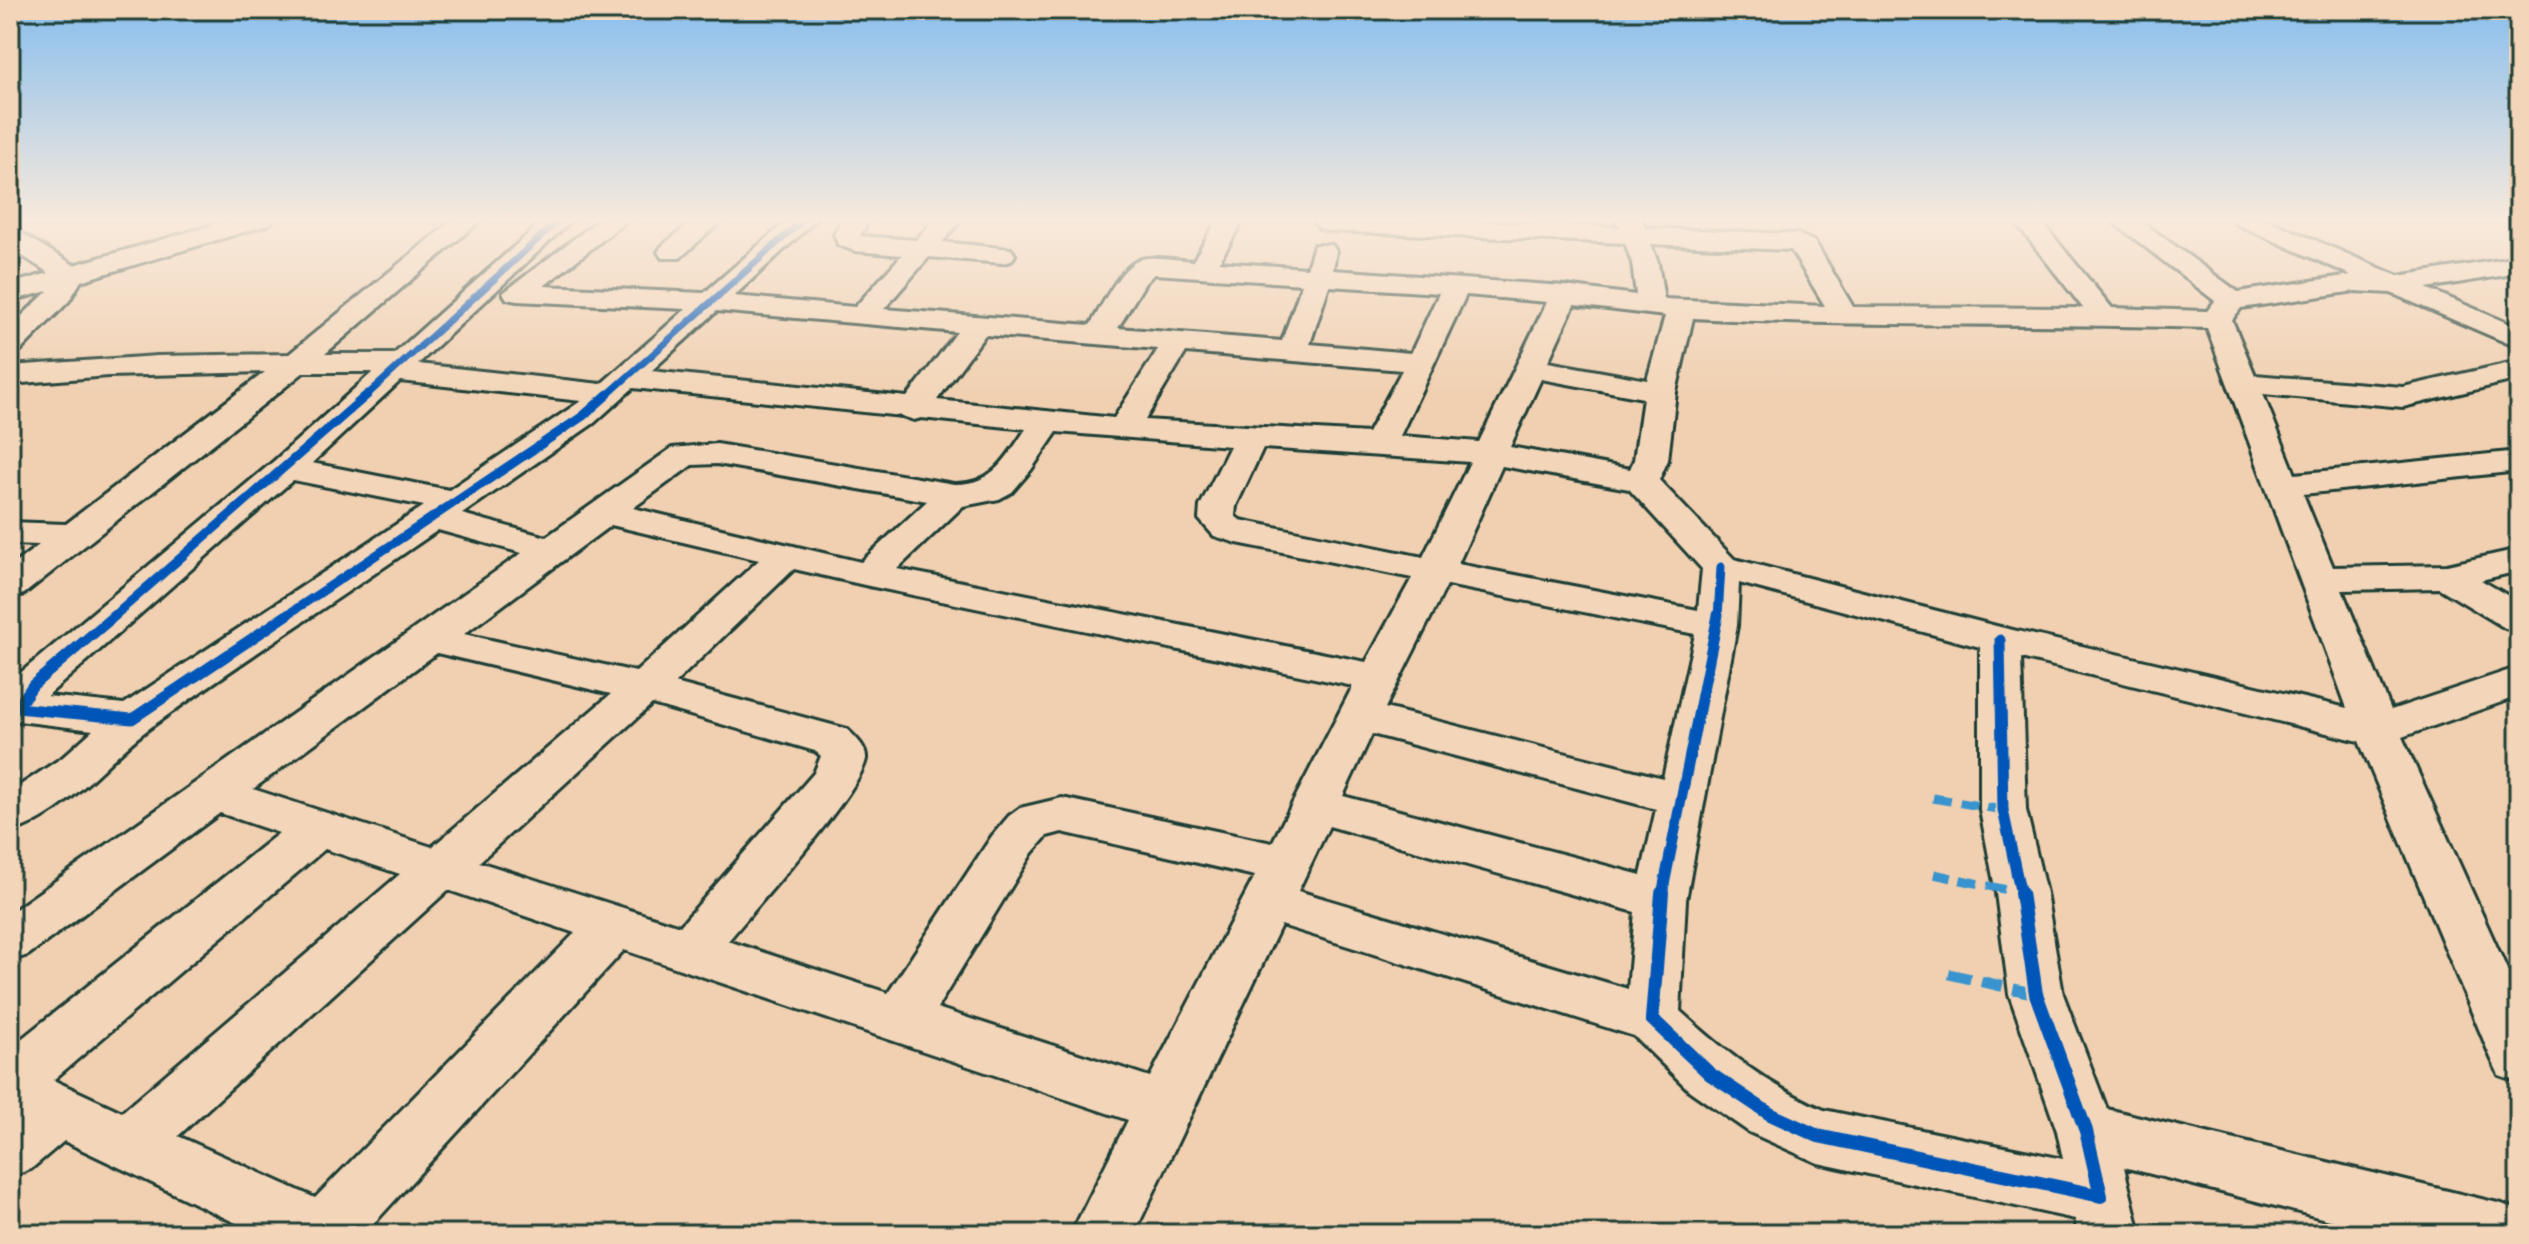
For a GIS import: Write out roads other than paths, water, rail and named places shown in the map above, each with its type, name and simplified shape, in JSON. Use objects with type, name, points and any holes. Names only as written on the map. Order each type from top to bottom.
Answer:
[{"type":"street","points":[[10,293],[64,277]]},
{"type":"street","points":[[10,344],[59,295],[70,277]]},
{"type":"street","points":[[10,586],[296,363],[399,277]]},
{"type":"street","points":[[407,370],[493,277]]},
{"type":"street","points":[[132,719],[17,708],[33,685],[286,468],[407,370],[538,277]]},
{"type":"street","points":[[10,815],[79,768],[132,719],[583,416],[738,277]]},
{"type":"street","points":[[862,316],[898,277]]},
{"type":"street","points":[[1099,335],[1135,277]]},
{"type":"street","points":[[1293,351],[1319,277]]},
{"type":"street","points":[[1333,277],[1456,286],[1517,277]]},
{"type":"street","points":[[1102,1234],[1369,697],[1436,570],[1569,277]]},
{"type":"street","points":[[1592,277],[1666,307],[1845,317],[2104,316],[2225,310],[2367,277]]},
{"type":"street","points":[[1641,481],[1651,460],[1666,307],[1652,277]]},
{"type":"street","points":[[1822,277],[1845,317]]},
{"type":"street","points":[[2073,277],[2104,316]]},
{"type":"street","points":[[2188,277],[2225,310],[2240,383],[2321,579],[2377,730],[2508,1007],[2519,1058]]},
{"type":"street","points":[[2393,285],[2443,277]]},
{"type":"street","points":[[2361,278],[2393,285],[2519,339]]},
{"type":"street","points":[[1379,444],[1456,286]]},
{"type":"street","points":[[478,290],[710,302],[1421,363]]},
{"type":"street","points":[[914,410],[976,327]]},
{"type":"street","points":[[1124,429],[1177,342]]},
{"type":"street","points":[[10,375],[192,362],[296,363],[617,386],[1124,429],[1489,453],[1641,481],[1721,567],[2000,640],[2377,730],[2519,681]]},
{"type":"street","points":[[1530,368],[1660,392]]},
{"type":"street","points":[[2240,383],[2403,397],[2519,370]]},
{"type":"street","points":[[10,940],[671,463],[697,453],[954,495],[978,496],[1000,486],[1047,422]]},
{"type":"street","points":[[1251,437],[1218,506],[1217,519],[1227,528],[1717,626]]},
{"type":"street","points":[[2282,486],[2519,461]]},
{"type":"street","points":[[286,468],[444,510],[549,549]]},
{"type":"street","points":[[869,575],[954,495]]},
{"type":"street","points":[[603,512],[1369,697],[1682,799]]},
{"type":"street","points":[[10,533],[76,536]]},
{"type":"street","points":[[129,1143],[644,688],[787,555]]},
{"type":"street","points":[[2321,579],[2447,576],[2519,560]]},
{"type":"street","points":[[1652,1019],[1661,900],[1717,626],[1721,567]]},
{"type":"street","points":[[2447,576],[2519,619]]},
{"type":"street","points":[[427,638],[644,688],[831,740],[843,752],[843,761],[833,782],[689,951]]},
{"type":"street","points":[[900,1020],[1025,827],[1037,817],[1062,815],[1276,882],[1652,1019],[1710,1074],[1770,1114],[1818,1136],[2105,1215],[2086,1131],[2036,994],[2021,893],[2003,810],[2000,640]]},
{"type":"street","points":[[212,793],[1165,1107]]},
{"type":"street","points":[[1315,805],[1661,900]]},
{"type":"street","points":[[10,1150],[26,1093],[318,828]]},
{"type":"street","points":[[26,1093],[324,1233],[614,926]]},
{"type":"street","points":[[2086,1131],[2502,1234]]}]
